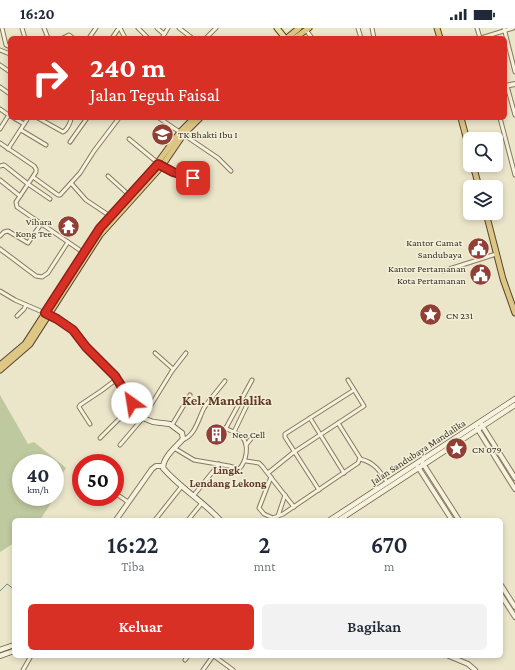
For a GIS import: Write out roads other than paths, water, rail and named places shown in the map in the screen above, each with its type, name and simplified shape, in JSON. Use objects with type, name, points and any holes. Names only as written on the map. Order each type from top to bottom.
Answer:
[{"type":"highway","points":[[289,36],[299,28]]},
{"type":"highway","points":[[299,36],[308,29]]},
{"type":"highway","points":[[85,254],[160,165],[192,120]]},
{"type":"highway","points":[[182,134],[198,120]]},
{"type":"highway","points":[[462,120],[465,132]]},
{"type":"highway","points":[[0,370],[30,344],[100,228],[129,195],[160,165]]},
{"type":"highway","points":[[488,220],[506,289],[515,313]]},
{"type":"highway","points":[[0,365],[25,344],[47,314]]},
{"type":"main road","points":[[277,28],[284,36]]},
{"type":"main road","points":[[47,314],[73,330],[86,347],[110,370],[143,418],[153,422],[172,425],[182,434],[182,440],[174,448],[163,466],[164,469],[218,518]]},
{"type":"main road","name":"Jalan Sandubaya Mandalika","points":[[340,518],[387,482],[417,466],[481,424],[515,399]]},
{"type":"main road","points":[[481,424],[515,405]]},
{"type":"main road","points":[[340,518],[417,466]]},
{"type":"main road","points":[[0,650],[12,646]]},
{"type":"main road","points":[[0,656],[12,652]]},
{"type":"street","points":[[2,28],[8,46]]},
{"type":"street","points":[[138,28],[146,36]]},
{"type":"street","points":[[157,28],[164,34],[168,28]]},
{"type":"street","points":[[179,28],[189,36]]},
{"type":"street","points":[[208,36],[216,28]]},
{"type":"street","points":[[486,36],[504,29],[513,28]]},
{"type":"street","points":[[507,40],[515,72]]},
{"type":"street","points":[[0,44],[6,43]]},
{"type":"street","points":[[511,55],[515,54]]},
{"type":"street","points":[[507,88],[514,104],[515,115]]},
{"type":"street","points":[[0,129],[8,118]]},
{"type":"street","points":[[17,120],[24,124]]},
{"type":"street","points":[[8,149],[27,120]]},
{"type":"street","points":[[42,120],[63,132],[66,131],[71,120]]},
{"type":"street","points":[[70,142],[86,120]]},
{"type":"street","points":[[32,177],[59,195],[80,173],[94,151],[117,120]]},
{"type":"street","points":[[162,120],[218,158],[231,171]]},
{"type":"street","points":[[501,120],[515,175]]},
{"type":"street","points":[[21,130],[46,145]]},
{"type":"street","points":[[129,139],[160,165],[173,172],[193,178]]},
{"type":"street","points":[[0,143],[35,166],[36,171],[16,202],[17,207],[85,254]]},
{"type":"street","points":[[1,164],[50,199]]},
{"type":"street","points":[[108,176],[129,195]]},
{"type":"street","points":[[0,180],[20,196]]},
{"type":"street","points":[[71,183],[86,200],[110,216]]},
{"type":"street","points":[[0,236],[7,230],[28,242],[41,224]]},
{"type":"street","points":[[0,249],[36,276],[42,277],[48,273],[68,242]]},
{"type":"street","points":[[443,271],[496,254]]},
{"type":"street","points":[[0,291],[47,314]]},
{"type":"street","points":[[17,316],[26,305]]},
{"type":"street","points":[[156,353],[173,369]]},
{"type":"street","points":[[120,445],[143,418],[173,369],[186,353]]},
{"type":"street","points":[[90,424],[79,407],[80,405],[117,379]]},
{"type":"street","points":[[221,437],[224,428],[252,380]]},
{"type":"street","points":[[268,472],[294,452],[364,406],[348,380]]},
{"type":"street","points":[[182,440],[188,438],[194,431],[204,408],[225,381]]},
{"type":"street","points":[[319,490],[294,452],[285,435],[354,390]]},
{"type":"street","points":[[172,425],[190,395]]},
{"type":"street","points":[[100,438],[133,405]]},
{"type":"street","points":[[234,432],[247,405]]},
{"type":"street","points":[[310,418],[344,473]]},
{"type":"street","points":[[338,423],[360,459],[372,463],[387,482]]},
{"type":"street","points":[[481,424],[515,478]]},
{"type":"street","points":[[476,427],[515,489]]},
{"type":"street","points":[[174,448],[191,459],[239,469],[246,456],[246,445],[241,436],[224,428]]},
{"type":"street","points":[[246,445],[254,435]]},
{"type":"street","points":[[271,477],[259,508],[262,512],[273,518],[294,507],[358,463],[360,459]]},
{"type":"street","points":[[246,460],[259,463],[268,472],[294,507]]},
{"type":"street","points":[[422,462],[458,518]]},
{"type":"street","points":[[194,496],[219,464]]},
{"type":"street","points":[[117,518],[152,469],[156,466],[163,466]]},
{"type":"street","points":[[417,466],[451,518]]},
{"type":"street","points":[[157,518],[182,486]]},
{"type":"street","points":[[278,516],[285,495]]},
{"type":"street","points":[[124,499],[128,502]]},
{"type":"street","points":[[190,518],[202,503]]},
{"type":"street","points":[[503,588],[515,607]]},
{"type":"street","points":[[503,598],[515,617]]},
{"type":"street","points":[[23,670],[30,658]]},
{"type":"street","points":[[204,670],[213,658]]},
{"type":"street","points":[[217,658],[233,670]]},
{"type":"street","points":[[454,658],[468,664],[474,670]]},
{"type":"waterway","points":[[0,591],[7,584],[12,588]]},
{"type":"place","name":"TK Bhakti Ibu I","points":[[163,134]]},
{"type":"place","name":"Vihara Kong Tee","points":[[68,227]]},
{"type":"place","name":"Kantor Camat Sandubaya","points":[[478,248]]},
{"type":"place","name":"Kantor Pertamanan Kota Pertamanan","points":[[481,274]]},
{"type":"place","name":"CN 231","points":[[430,315]]},
{"type":"place","name":"Neo Cell","points":[[216,434]]},
{"type":"place","name":"CN 079","points":[[456,449]]},
{"type":"district","name":"Kel. Mandalika","points":[[227,400]]},
{"type":"district","name":"Lingk. Lendang Lekong","points":[[228,476]]}]
